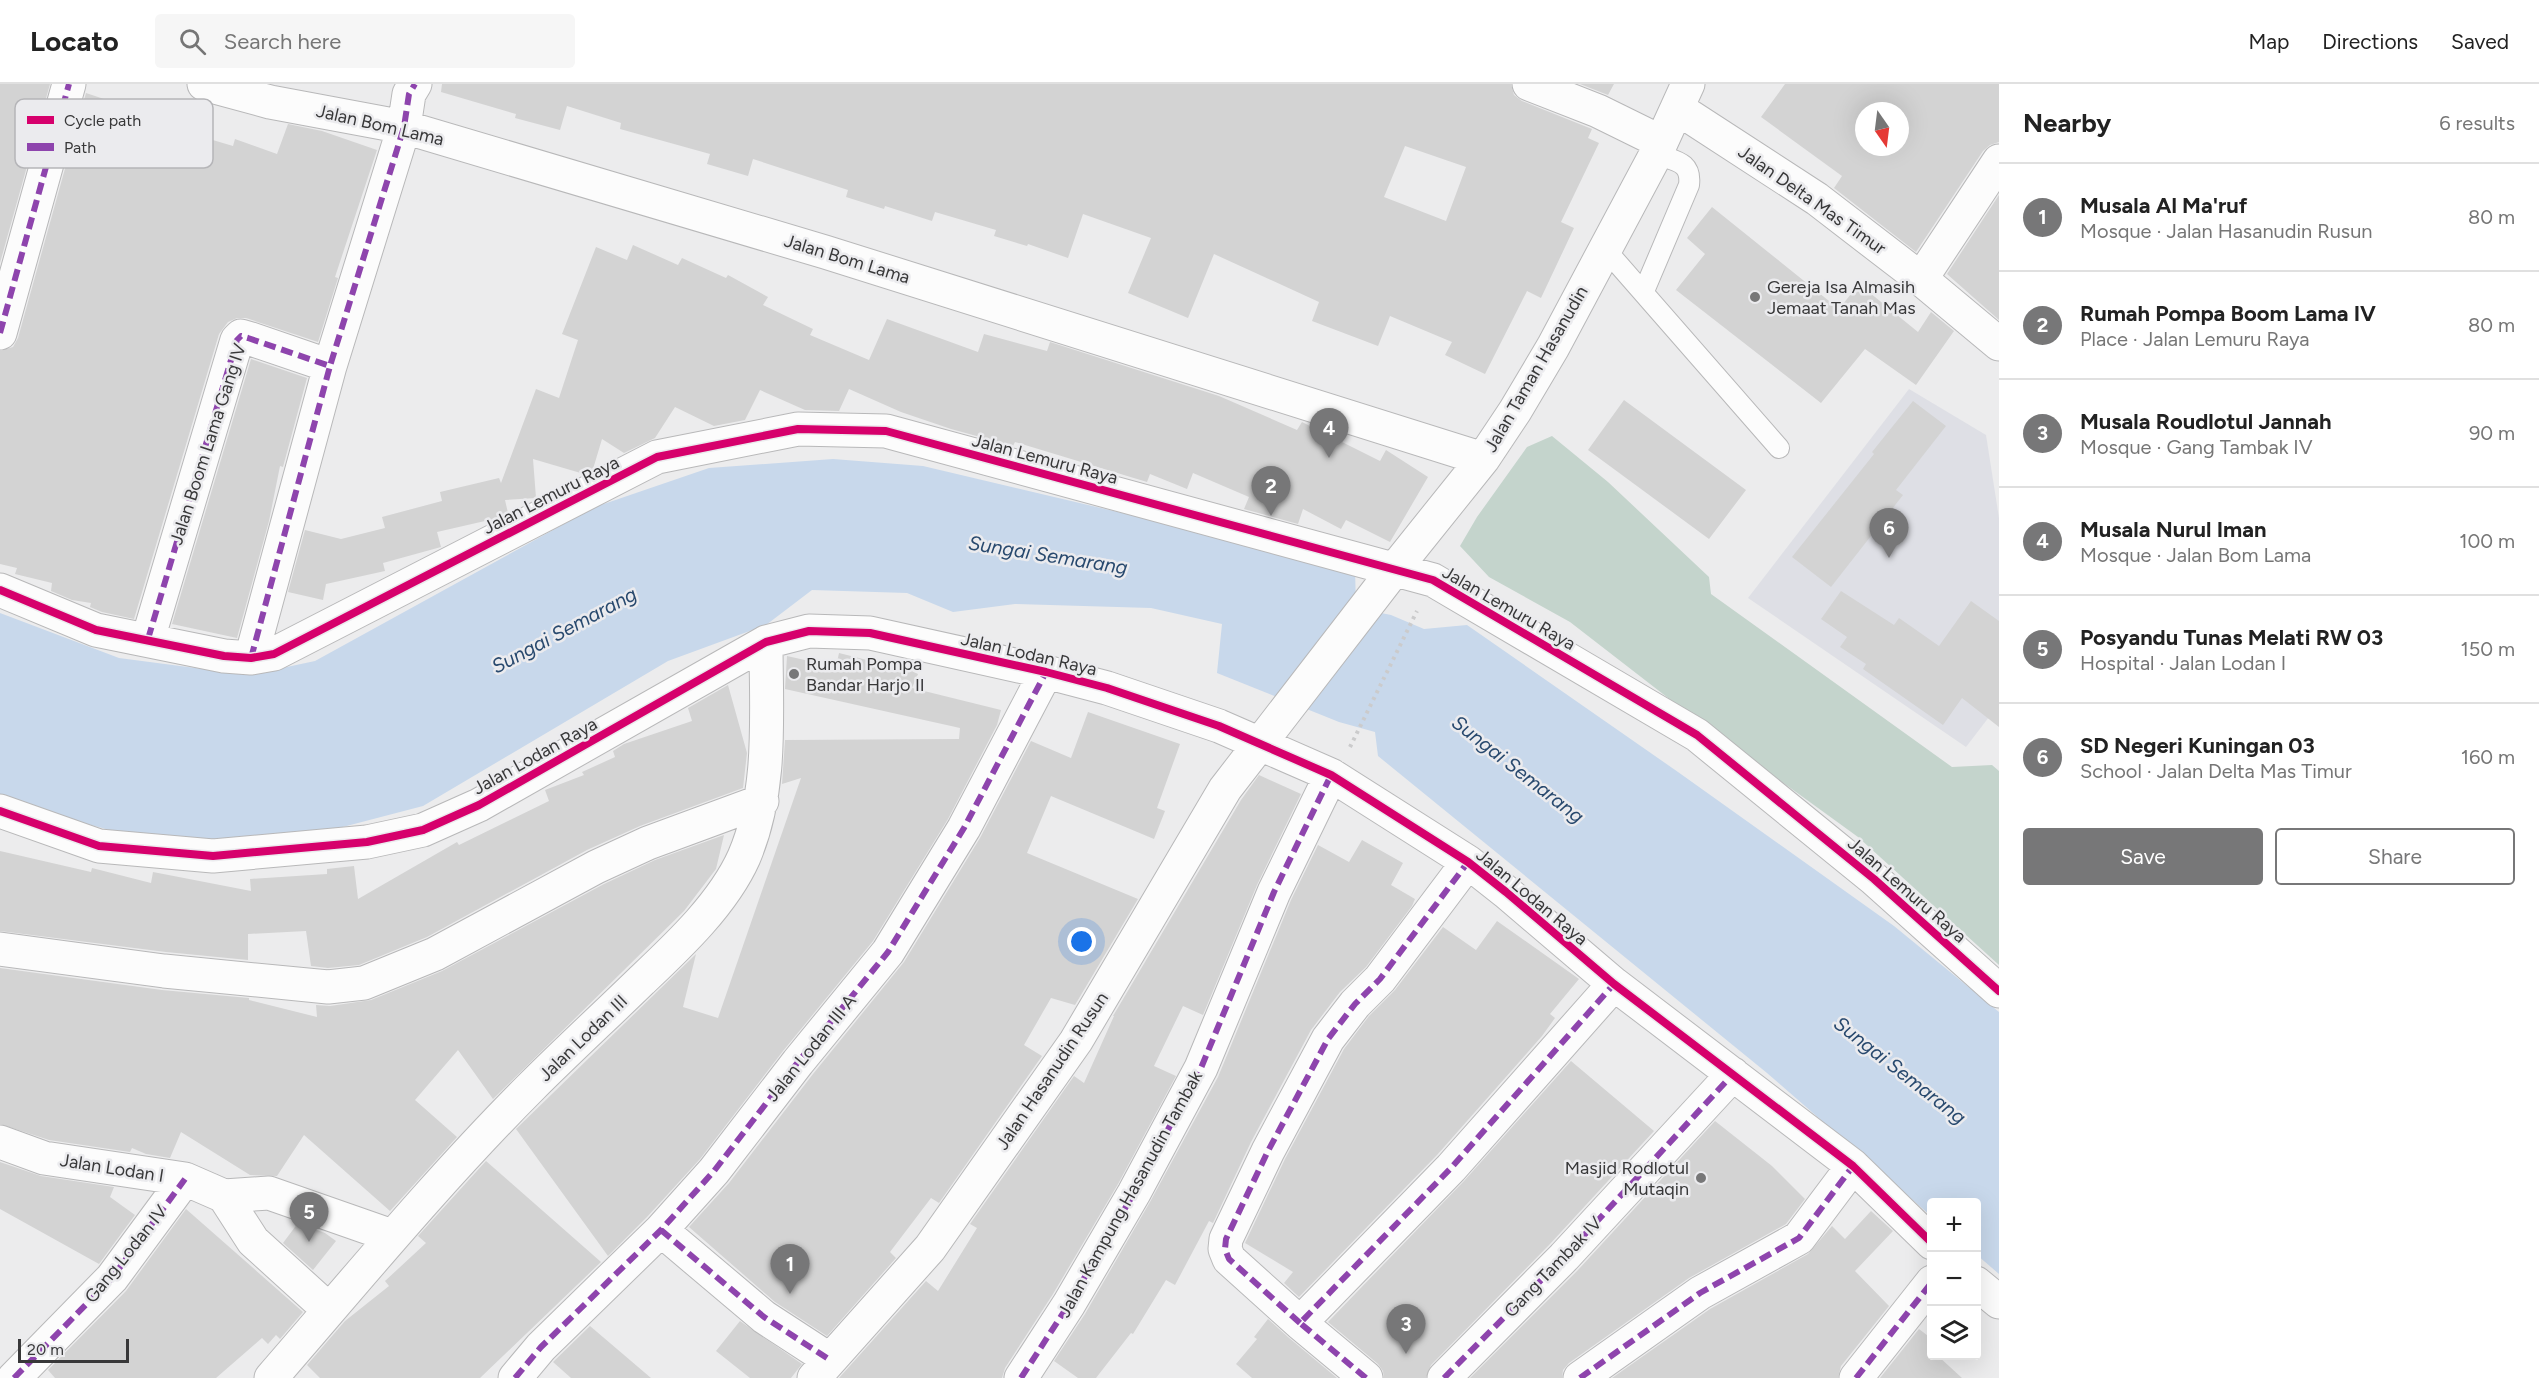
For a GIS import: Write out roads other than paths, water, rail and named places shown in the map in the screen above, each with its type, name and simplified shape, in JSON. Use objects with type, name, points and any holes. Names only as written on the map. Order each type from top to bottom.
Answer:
[{"type":"street","points":[[65,99],[69,84]]},
{"type":"street","name":"Jalan Bom Lama","points":[[204,84],[270,102],[404,127],[825,252],[1483,459]]},
{"type":"street","points":[[251,658],[330,366],[404,127],[409,94],[415,84]]},
{"type":"street","points":[[1530,84],[1598,111],[1658,148]]},
{"type":"street","name":"Jalan Taman Hasanudin","points":[[1268,732],[1483,459],[1515,411],[1553,347],[1683,96]]},
{"type":"street","name":"Jalan Delta Mas Timur","points":[[1683,96],[1921,279],[1999,344]]},
{"type":"street","points":[[1921,279],[1999,161]]},
{"type":"street","points":[[0,333],[46,168]]},
{"type":"street","name":"Jalan Boom Lama Gang IV","points":[[148,639],[237,340],[241,336],[330,366]]},
{"type":"street","name":"Jalan Lemuru Raya","points":[[0,590],[96,630],[224,656],[251,658],[274,654],[657,457],[798,429],[886,431],[1391,574],[1433,580],[1697,735],[1874,879],[1999,991]]},
{"type":"street","name":"Jalan Lodan Raya","points":[[0,812],[99,846],[213,856],[367,842],[423,830],[479,806],[766,642],[809,631],[870,633],[1107,688],[1219,726],[1268,732],[1468,862],[1614,984],[1853,1166],[1927,1238]]},
{"type":"street","name":"Jalan Lodan III","points":[[271,1378],[392,1236],[530,1088],[688,935],[716,902],[743,858],[762,801],[766,757],[766,642]]},
{"type":"street","name":"Jalan Lodan III A","points":[[515,1378],[541,1347],[662,1230],[714,1171],[798,1062],[888,952],[964,828],[1046,672]]},
{"type":"street","name":"Jalan Hasanudin Rusun","points":[[822,1369],[930,1248],[1076,1041],[1226,789],[1268,732]]},
{"type":"street","name":"Jalan Kampung Hasanudin Tambak","points":[[1021,1378],[1069,1304],[1134,1193],[1201,1068],[1274,892],[1331,775]]},
{"type":"street","points":[[0,949],[164,971],[328,987],[364,982],[435,954],[648,843],[762,801]]},
{"type":"street","points":[[1366,1378],[1228,1259],[1225,1249],[1226,1239],[1268,1151],[1328,1040],[1355,1004],[1380,979],[1468,862]]},
{"type":"street","points":[[1300,1323],[1450,1168],[1614,984]]},
{"type":"street","name":"Gang Tambak IV","points":[[1444,1378],[1564,1257],[1733,1074]]},
{"type":"street","name":"Jalan Lodan I","points":[[0,1142],[44,1158],[184,1179],[224,1196],[269,1193],[392,1236]]},
{"type":"street","points":[[1580,1378],[1700,1293],[1799,1238],[1853,1166]]},
{"type":"street","name":"Gang Lodan IV","points":[[14,1378],[112,1278],[184,1179]]},
{"type":"street","points":[[224,1196],[253,1241],[329,1310]]},
{"type":"street","points":[[662,1230],[822,1369]]},
{"type":"street","points":[[1981,1286],[1999,1302]]},
{"type":"street","points":[[1856,1378],[1927,1288]]},
{"type":"lane","points":[[1644,291],[1689,185],[1691,175],[1684,165],[1658,148]]},
{"type":"lane","points":[[1605,249],[1779,448]]},
{"type":"water","name":"Sungai Semarang","points":[[833,459],[923,466],[1355,568],[1356,608],[1391,615],[1424,629],[1467,625],[1894,926],[1999,1012],[1999,1274],[1981,1258],[1981,1198],[1927,1198],[1927,1213],[1767,1073],[1378,756],[1375,732],[1339,722],[1217,673],[1222,624],[1151,608],[1015,604],[953,612],[907,593],[812,590],[766,625],[668,661],[423,806],[335,829],[212,852],[139,838],[47,813],[0,796],[0,613],[119,658],[249,675],[315,661],[595,507],[709,468]]},
{"type":"place","name":"Gereja Isa Almasih Jemaat Tanah Mas","points":[[1755,297]]},
{"type":"place","name":"Musala Nurul Iman","points":[[1329,458]]},
{"type":"place","name":"Rumah Pompa Boom Lama IV","points":[[1271,516]]},
{"type":"place","name":"SD Negeri Kuningan 03","points":[[1889,558]]},
{"type":"place","name":"Rumah Pompa Bandar Harjo II","points":[[794,674]]},
{"type":"place","name":"Masjid Rodlotul Mutaqin","points":[[1701,1178]]},
{"type":"place","name":"Posyandu Tunas Melati RW 03","points":[[309,1242]]},
{"type":"place","name":"Musala Al Ma'ruf","points":[[790,1294]]},
{"type":"place","name":"Musala Roudlotul Jannah","points":[[1406,1354]]}]
